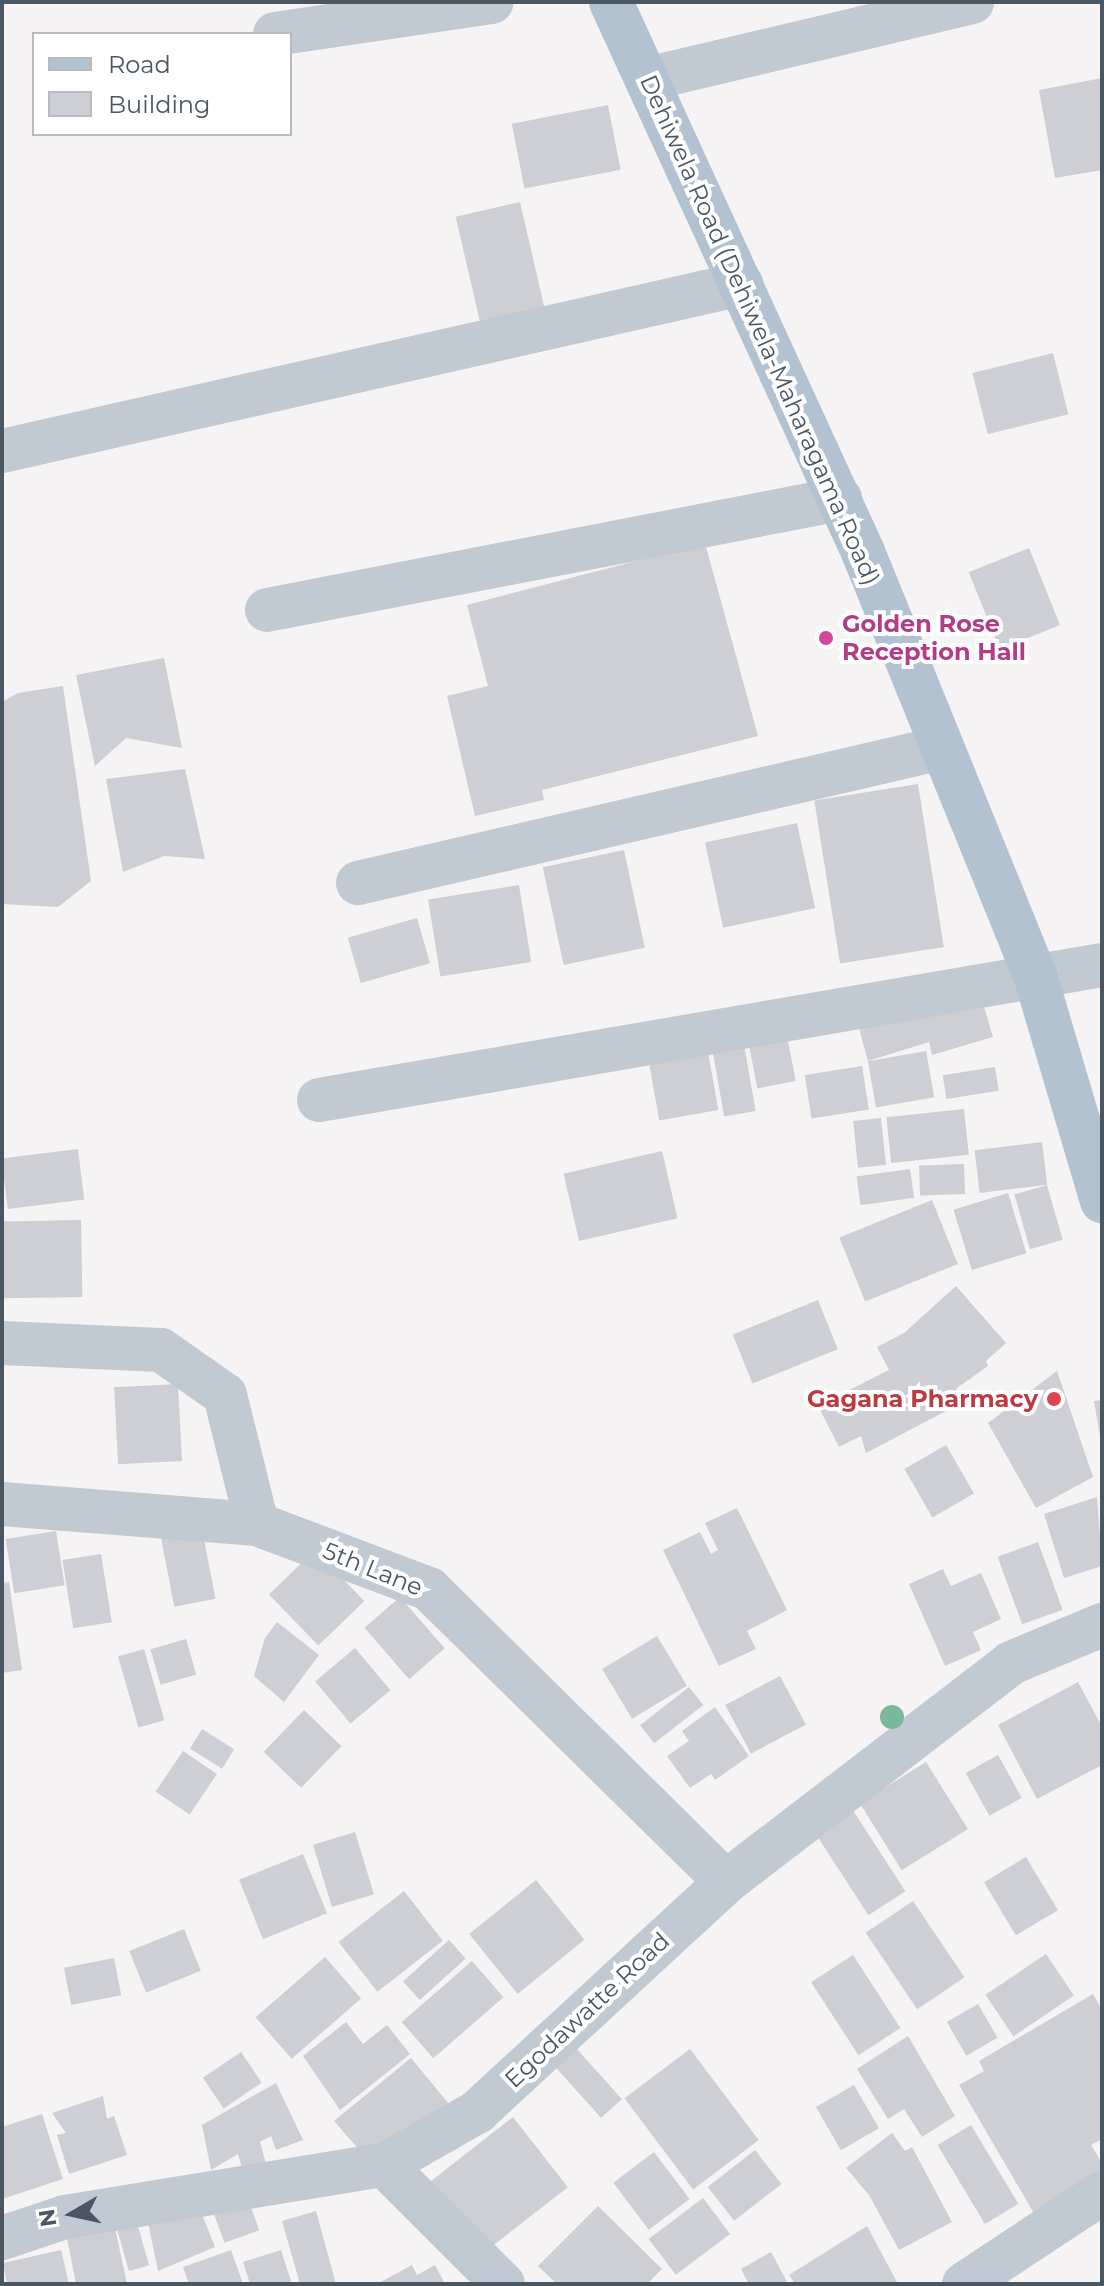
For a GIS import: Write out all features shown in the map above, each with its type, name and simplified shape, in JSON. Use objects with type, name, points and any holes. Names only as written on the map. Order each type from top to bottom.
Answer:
[{"type":"main road","name":"Dehiwela Road (Dehiwela-Maharagama Road)","points":[[611,2],[840,499],[1035,975],[1102,1201]]},
{"type":"street","points":[[289,32],[492,2]]},
{"type":"street","points":[[647,79],[972,2]]},
{"type":"street","points":[[2,451],[741,284]]},
{"type":"street","points":[[267,610],[840,499]]},
{"type":"street","points":[[358,883],[942,748]]},
{"type":"street","points":[[319,1100],[1102,965]]},
{"type":"street","points":[[2,1343],[161,1350],[213,1386],[225,1395],[257,1524]]},
{"type":"street","name":"5th Lane","points":[[2,1504],[257,1524],[429,1589],[726,1882]]},
{"type":"street","name":"Egodawatte Road","points":[[2,2238],[65,2217],[384,2165],[477,2112],[726,1882],[1011,1663],[1102,1625]]},
{"type":"street","points":[[384,2165],[503,2284]]},
{"type":"street","points":[[964,2284],[1102,2193]]},
{"type":"building","points":[[1102,78],[1102,170],[1055,178],[1039,90]]},
{"type":"building","points":[[608,105],[621,170],[524,188],[512,124]]},
{"type":"building","points":[[520,202],[548,322],[483,337],[456,217]]},
{"type":"building","points":[[1053,353],[1068,414],[988,434],[972,373]]},
{"type":"building","points":[[705,543],[758,736],[542,790],[544,800],[475,816],[447,696],[488,686],[467,605]]},
{"type":"building","points":[[1029,548],[1060,625],[1000,649],[969,572]]},
{"type":"building","points":[[164,658],[182,748],[126,738],[95,766],[76,675]]},
{"type":"building","points":[[63,686],[91,881],[58,907],[2,904],[2,702],[18,693]]},
{"type":"building","points":[[185,769],[205,859],[164,856],[123,872],[106,779]]},
{"type":"building","points":[[918,784],[944,947],[840,963],[814,800]]},
{"type":"building","points":[[797,823],[815,908],[723,928],[705,843]]},
{"type":"building","points":[[624,850],[645,948],[564,965],[543,867]]},
{"type":"building","points":[[519,885],[531,962],[440,976],[428,899]]},
{"type":"building","points":[[417,918],[430,963],[361,983],[348,938]]},
{"type":"building","points":[[979,990],[993,1037],[932,1055],[929,1042],[868,1061],[858,1025]]},
{"type":"building","points":[[786,1031],[796,1081],[757,1089],[748,1038]]},
{"type":"building","points":[[743,1039],[756,1111],[724,1116],[711,1045]]},
{"type":"building","points":[[707,1046],[718,1110],[659,1120],[648,1056]]},
{"type":"building","points":[[926,1051],[934,1097],[876,1108],[868,1061]]},
{"type":"building","points":[[862,1066],[869,1109],[812,1119],[805,1075]]},
{"type":"building","points":[[995,1067],[999,1091],[946,1099],[943,1075]]},
{"type":"building","points":[[964,1109],[969,1155],[891,1163],[886,1117]]},
{"type":"building","points":[[881,1118],[886,1165],[858,1168],[853,1121]]},
{"type":"building","points":[[1042,1142],[1047,1185],[980,1193],[975,1150]]},
{"type":"building","points":[[78,1149],[84,1200],[8,1209],[2,1158]]},
{"type":"building","points":[[662,1151],[678,1218],[579,1241],[564,1174]]},
{"type":"building","points":[[964,1164],[965,1194],[920,1196],[919,1166]]},
{"type":"building","points":[[910,1169],[914,1198],[861,1205],[857,1177]]},
{"type":"building","points":[[1047,1185],[1063,1240],[1030,1249],[1014,1194]]},
{"type":"building","points":[[1008,1193],[1026,1253],[972,1270],[953,1210]]},
{"type":"building","points":[[932,1200],[958,1264],[865,1301],[839,1237]]},
{"type":"building","points":[[81,1220],[82,1297],[3,1298],[2,1221]]},
{"type":"building","points":[[956,1286],[1006,1343],[986,1361],[988,1366],[957,1388],[946,1411],[866,1453],[861,1436],[839,1447],[818,1406],[889,1370],[877,1347],[904,1333]]},
{"type":"building","points":[[818,1300],[838,1349],[753,1384],[733,1334]]},
{"type":"building","points":[[1057,1371],[1093,1477],[1036,1508],[988,1423]]},
{"type":"building","points":[[178,1384],[182,1461],[118,1464],[114,1387]]},
{"type":"building","points":[[1102,1400],[1102,1436],[1100,1436],[1094,1401]]},
{"type":"building","points":[[946,1445],[974,1493],[932,1517],[904,1469]]},
{"type":"building","points":[[1097,1497],[1102,1566],[1064,1578],[1044,1514]]},
{"type":"building","points":[[737,1508],[787,1610],[747,1631],[756,1649],[719,1666],[663,1550],[700,1532],[711,1554],[718,1550],[705,1523]]},
{"type":"building","points":[[202,1529],[216,1599],[174,1607],[161,1537]]},
{"type":"building","points":[[56,1531],[65,1585],[14,1593],[6,1539]]},
{"type":"building","points":[[1038,1542],[1063,1610],[1022,1624],[998,1557]]},
{"type":"building","points":[[315,1550],[364,1601],[318,1646],[269,1594]]},
{"type":"building","points":[[101,1554],[112,1622],[73,1628],[62,1560]]},
{"type":"building","points":[[943,1569],[951,1586],[981,1573],[1001,1619],[973,1632],[981,1650],[945,1666],[909,1584]]},
{"type":"building","points":[[9,1582],[22,1670],[2,1673],[2,1583]]},
{"type":"building","points":[[400,1597],[445,1648],[409,1679],[365,1628]]},
{"type":"building","points":[[277,1622],[319,1655],[284,1702],[254,1676],[265,1638]]},
{"type":"building","points":[[657,1636],[687,1686],[632,1719],[602,1669]]},
{"type":"building","points":[[186,1639],[196,1675],[161,1685],[150,1649]]},
{"type":"building","points":[[355,1648],[390,1690],[351,1724],[315,1681]]},
{"type":"building","points":[[144,1649],[164,1720],[138,1728],[118,1656]]},
{"type":"building","points":[[780,1676],[806,1725],[751,1754],[725,1705]]},
{"type":"building","points":[[1078,1682],[1102,1727],[1102,1765],[1037,1799],[998,1725]]},
{"type":"building","points":[[689,1687],[703,1705],[654,1743],[640,1725]]},
{"type":"building","points":[[715,1707],[749,1756],[715,1780],[711,1774],[690,1788],[667,1756],[689,1741],[682,1731]]},
{"type":"building","points":[[304,1710],[341,1746],[301,1788],[264,1752]]},
{"type":"building","points":[[202,1729],[234,1749],[222,1769],[190,1749]]},
{"type":"building","points":[[183,1751],[217,1774],[190,1815],[156,1792]]},
{"type":"building","points":[[998,1755],[1022,1798],[989,1816],[966,1773]]},
{"type":"building","points":[[926,1762],[968,1829],[902,1870],[860,1803]]},
{"type":"building","points":[[852,1809],[905,1891],[868,1915],[815,1833]]},
{"type":"building","points":[[355,1832],[374,1894],[332,1907],[313,1845]]},
{"type":"building","points":[[303,1854],[327,1913],[263,1939],[239,1880]]},
{"type":"building","points":[[1026,1857],[1058,1910],[1016,1935],[984,1882]]},
{"type":"building","points":[[536,1880],[584,1940],[518,1994],[469,1934]]},
{"type":"building","points":[[404,1891],[443,1941],[377,1992],[339,1942]]},
{"type":"building","points":[[913,1901],[964,1977],[917,2009],[866,1933]]},
{"type":"building","points":[[184,1929],[201,1971],[146,1993],[129,1951]]},
{"type":"building","points":[[449,1940],[466,1959],[420,2000],[403,1981]]},
{"type":"building","points":[[1046,1954],[1074,1995],[1013,2036],[985,1995]]},
{"type":"building","points":[[853,1955],[900,2028],[858,2055],[811,1982]]},
{"type":"building","points":[[325,1957],[361,1999],[292,2059],[256,2017]]},
{"type":"building","points":[[114,1958],[121,1995],[71,2005],[64,1968]]},
{"type":"building","points":[[472,1961],[503,1997],[433,2058],[402,2022]]},
{"type":"building","points":[[1093,1994],[1102,2010],[1102,2139],[1091,2145],[1102,2163],[1102,2192],[1042,2227],[959,2085],[984,2071],[979,2061]]},
{"type":"building","points":[[978,2004],[998,2038],[966,2056],[947,2022]]},
{"type":"building","points":[[346,2022],[363,2044],[387,2025],[410,2054],[340,2110],[303,2056]]},
{"type":"building","points":[[908,2036],[955,2116],[922,2137],[904,2109],[888,2119],[857,2069]]},
{"type":"building","points":[[575,2047],[622,2099],[601,2118],[554,2066]]},
{"type":"building","points":[[690,2049],[759,2140],[693,2189],[625,2098]]},
{"type":"building","points":[[241,2052],[262,2083],[224,2108],[203,2078]]},
{"type":"building","points":[[411,2058],[449,2104],[362,2153],[334,2121]]},
{"type":"building","points":[[276,2083],[303,2140],[276,2150],[271,2136],[260,2142],[266,2164],[243,2171],[238,2154],[211,2170],[202,2125]]},
{"type":"building","points":[[854,2085],[879,2128],[841,2150],[816,2107]]},
{"type":"building","points":[[103,2096],[107,2119],[114,2116],[127,2155],[69,2174],[57,2135],[66,2133],[52,2113]]},
{"type":"building","points":[[42,2114],[63,2179],[2,2199],[2,2127]]},
{"type":"building","points":[[513,2117],[568,2187],[483,2254],[428,2183]]},
{"type":"building","points":[[971,2125],[1018,2204],[985,2224],[938,2145]]},
{"type":"building","points":[[892,2133],[905,2151],[912,2147],[952,2222],[899,2250],[869,2195],[846,2168]]},
{"type":"building","points":[[755,2150],[781,2184],[734,2221],[708,2187]]},
{"type":"building","points":[[654,2152],[690,2199],[649,2230],[613,2183]]},
{"type":"building","points":[[703,2198],[730,2234],[676,2275],[649,2239]]},
{"type":"building","points":[[249,2202],[259,2230],[224,2243],[214,2215]]},
{"type":"building","points":[[598,2206],[662,2269],[647,2284],[557,2284],[538,2266]]},
{"type":"building","points":[[316,2211],[336,2284],[300,2284],[282,2221]]},
{"type":"building","points":[[201,2212],[215,2247],[158,2271],[148,2222]]},
{"type":"building","points":[[137,2223],[149,2265],[129,2271],[117,2229]]},
{"type":"building","points":[[867,2226],[898,2284],[795,2284],[789,2275]]},
{"type":"building","points":[[115,2228],[127,2284],[76,2284],[67,2238]]},
{"type":"building","points":[[61,2250],[69,2284],[7,2284],[3,2263]]},
{"type":"building","points":[[231,2250],[243,2284],[189,2284],[183,2267]]},
{"type":"building","points":[[281,2250],[292,2284],[250,2284],[243,2262]]},
{"type":"building","points":[[771,2252],[788,2284],[749,2284],[741,2269]]},
{"type":"building","points":[[412,2265],[417,2275],[435,2265],[445,2284],[377,2284]]},
{"type":"place","name":"Golden Rose Reception Hall","points":[[826,638]]},
{"type":"place","name":"Gagana Pharmacy","points":[[1054,1399]]}]
